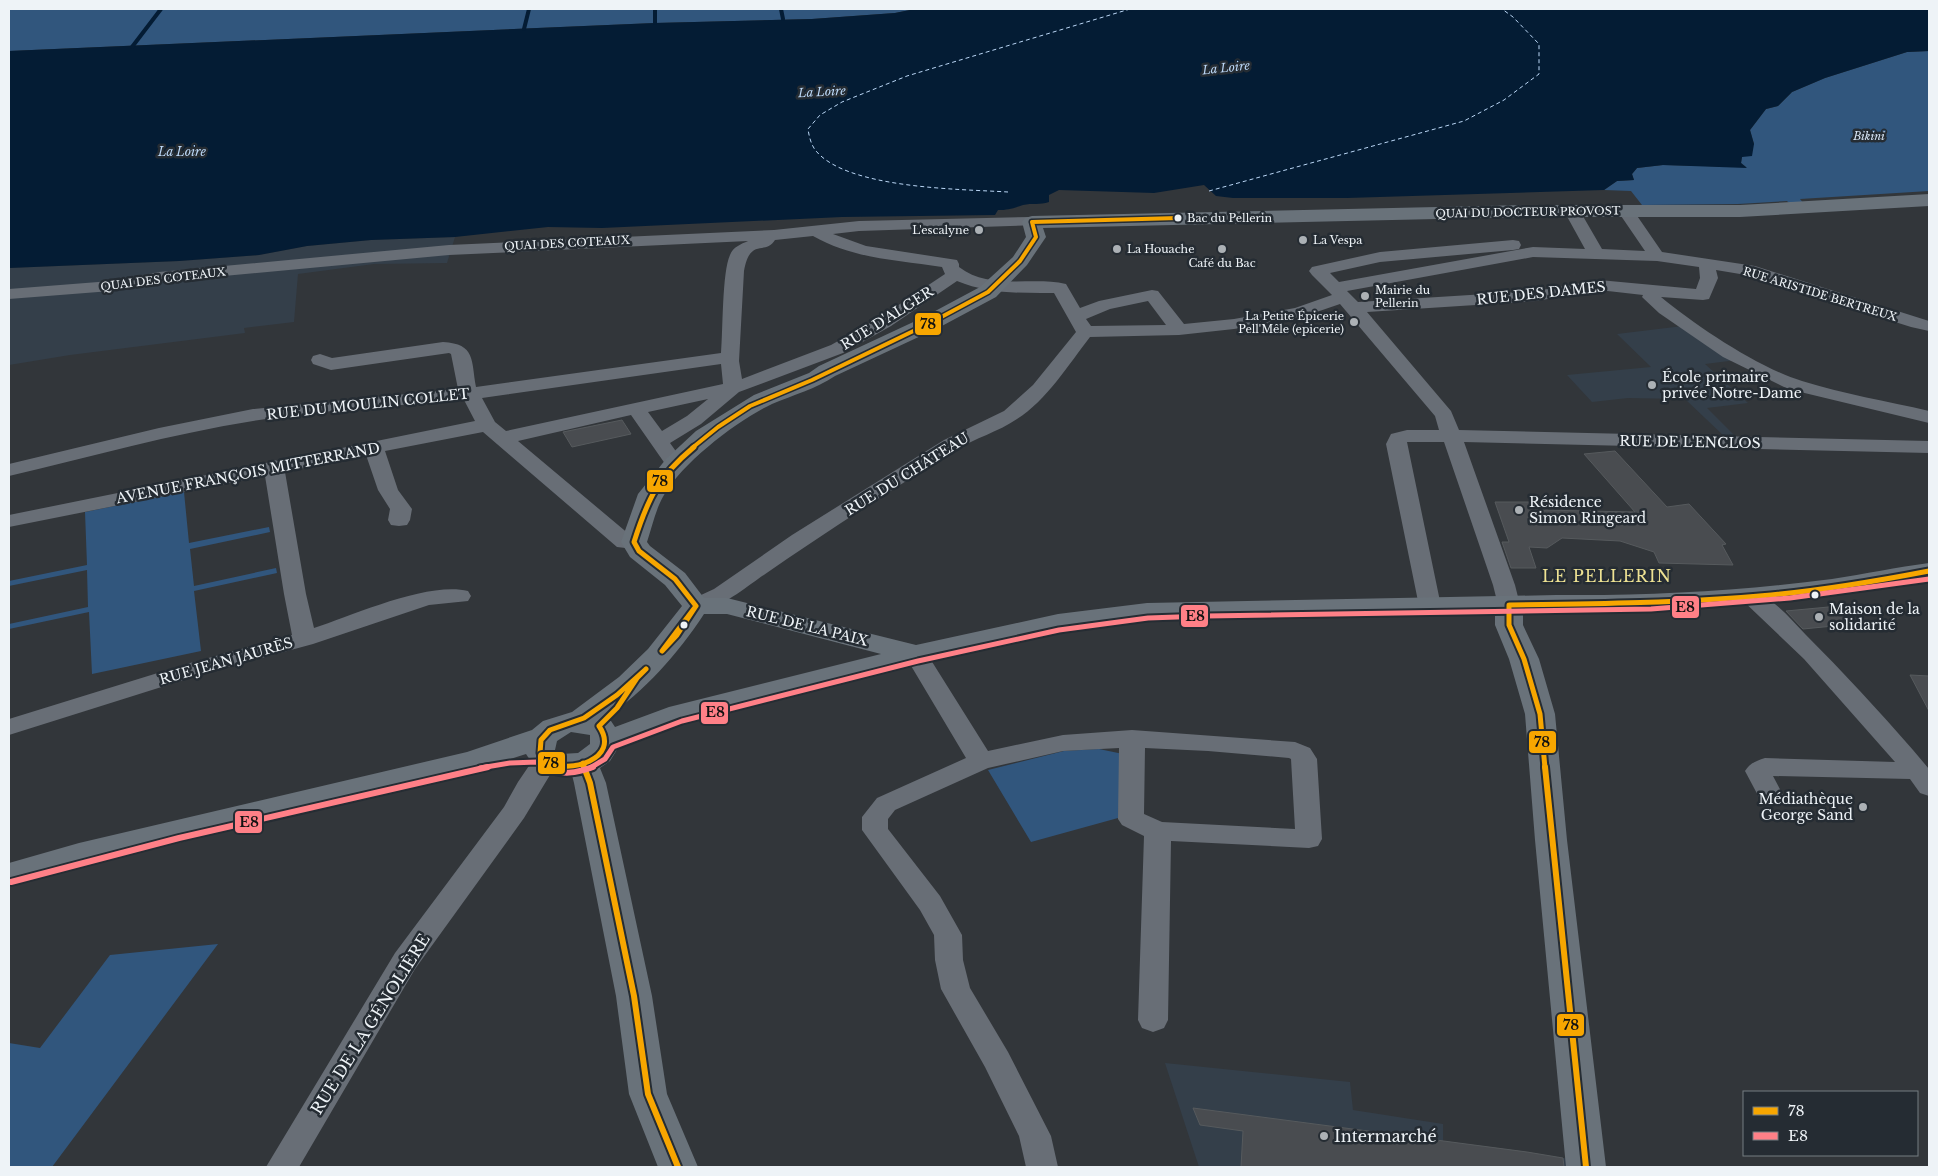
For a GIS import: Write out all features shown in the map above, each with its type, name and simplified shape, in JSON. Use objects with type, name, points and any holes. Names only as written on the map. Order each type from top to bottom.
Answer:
[{"type":"street","name":"QUAI DU DOCTEUR PROVOST","points":[[1126,220],[1625,210],[1740,211],[1929,200]]},
{"type":"street","points":[[1625,210],[1657,256]]},
{"type":"street","points":[[1572,211],[1596,254]]},
{"type":"street","name":"QUAI DES COTEAUX","points":[[9,294],[111,286],[159,278],[449,250],[579,242],[774,235],[873,225],[1126,220]]},
{"type":"street","points":[[574,744],[617,708],[638,678],[677,635],[696,606],[675,579],[639,551],[634,542],[651,494],[675,464],[705,436],[762,400],[783,390],[798,387],[827,371],[932,322],[995,287],[1020,261],[1036,237],[1032,222]]},
{"type":"street","points":[[817,231],[861,251],[951,264],[953,272],[995,287],[1060,288],[1081,324]]},
{"type":"street","points":[[733,387],[731,357],[735,271],[738,254],[745,248],[770,239],[774,235]]},
{"type":"street","points":[[1533,252],[1518,245],[1490,246],[1380,257],[1318,271],[1344,298],[1444,415],[1504,585],[1509,605],[1510,625],[1524,659],[1540,714],[1551,840],[1586,1167]]},
{"type":"street","name":"RUE ARISTIDE BERTREUX","points":[[1344,298],[1386,279],[1533,252],[1657,256],[1749,270],[1911,322],[1929,326]]},
{"type":"street","name":"RUE DES DAMES","points":[[1344,298],[1411,303],[1536,296],[1599,285],[1704,295],[1708,278],[1708,263]]},
{"type":"street","name":"RUE D'ALGER","points":[[733,387],[837,349],[885,322],[953,272]]},
{"type":"street","points":[[1386,279],[1411,303]]},
{"type":"street","points":[[1654,291],[1651,297],[1665,309],[1751,365],[1795,385],[1929,417]]},
{"type":"street","points":[[1081,324],[1105,305],[1152,294],[1179,330]]},
{"type":"street","points":[[1081,324],[1179,330],[1234,324],[1299,313],[1344,298]]},
{"type":"street","name":"RUE DU CHÂTEAU","points":[[696,606],[722,594],[800,540],[950,444],[1011,415],[1040,389],[1081,324]]},
{"type":"street","points":[[320,360],[331,364],[443,347],[454,348],[460,352],[467,388],[487,425],[625,542],[634,542]]},
{"type":"street","name":"RUE DU MOULIN COLLET","points":[[9,470],[158,434],[253,415],[470,394],[731,357]]},
{"type":"street","points":[[503,438],[733,387]]},
{"type":"street","points":[[659,441],[694,420],[733,387]]},
{"type":"street","points":[[636,408],[675,464]]},
{"type":"street","name":"AVENUE FRANÇOIS MITTERRAND","points":[[9,521],[274,466],[487,425]]},
{"type":"street","name":"RUE DE L'ENCLOS","points":[[1430,606],[1396,444],[1398,438],[1407,436],[1450,436],[1929,447]]},
{"type":"street","points":[[374,448],[388,490],[401,509],[399,520]]},
{"type":"street","name":"RUE JEAN JAURÈS","points":[[9,727],[198,668],[305,639],[295,594],[274,466]]},
{"type":"street","points":[[9,875],[79,855],[473,761],[574,744],[680,714],[916,654],[1058,623],[1147,611],[1620,604],[1750,597],[1846,585],[1929,571]]},
{"type":"street","points":[[305,639],[426,598],[460,596]]},
{"type":"street","points":[[1750,597],[1762,605],[1835,678],[1923,779]]},
{"type":"street","name":"RUE DE LA PAIX","points":[[696,606],[726,606],[916,654]]},
{"type":"street","points":[[916,654],[981,761]]},
{"type":"street","points":[[1042,1167],[1035,1136],[997,1062],[956,990],[949,960],[948,934],[930,903],[875,830],[875,817],[886,804],[981,761],[1062,744],[1132,738],[1295,750],[1304,759],[1309,840],[1158,831],[1131,819],[1132,738]]},
{"type":"street","points":[[574,744],[590,783],[634,996],[648,1094],[678,1167]]},
{"type":"street","name":"RUE DE LA GÉNOLIÈRE","points":[[282,1167],[405,961],[515,812],[574,744]]},
{"type":"street","points":[[1772,797],[1758,772],[1765,767],[1923,779]]},
{"type":"street","points":[[1153,1020],[1158,831]]},
{"type":"shaded area","points":[[455,237],[447,263],[374,264],[298,274],[294,322],[244,328],[245,333],[70,355],[9,365],[9,268],[179,261],[259,255],[307,246],[371,240]]},
{"type":"shaded area","name":"École primaire privée Notre-Dame","points":[[1683,326],[1737,360],[1705,364],[1748,403],[1707,408],[1736,437],[1725,437],[1685,399],[1628,398],[1592,402],[1567,375],[1651,367],[1617,334]]},
{"type":"shaded area","points":[[1165,1063],[1350,1082],[1353,1110],[1443,1124],[1443,1141],[1570,1159],[1570,1167],[1199,1167]]},
{"type":"green space","points":[[9,9],[915,9],[895,13],[812,19],[655,23],[9,51]]},
{"type":"green space","name":"Bikini","points":[[1929,51],[1929,191],[1800,199],[1804,204],[1791,205],[1787,201],[1738,204],[1642,205],[1631,191],[1604,190],[1617,181],[1634,180],[1632,174],[1637,168],[1663,165],[1746,167],[1741,163],[1742,157],[1754,144],[1750,130],[1766,109],[1778,106],[1792,92],[1825,78],[1907,52]]},
{"type":"green space","points":[[184,492],[189,543],[269,527],[270,532],[190,549],[194,586],[276,568],[277,573],[194,591],[201,651],[92,674],[89,612],[9,629],[9,624],[88,607],[87,570],[9,586],[9,581],[87,565],[85,512]]},
{"type":"green space","points":[[1099,749],[1123,754],[1118,818],[1031,842],[988,770],[1064,751]]},
{"type":"green space","points":[[218,944],[52,1167],[9,1167],[9,1043],[40,1048],[110,955]]},
{"type":"water","name":"La Loire","points":[[915,9],[1929,9],[1929,51],[1907,52],[1825,78],[1792,92],[1778,106],[1766,109],[1750,130],[1754,144],[1752,156],[1742,157],[1741,163],[1747,168],[1663,165],[1637,168],[1632,174],[1634,180],[1617,181],[1604,190],[1347,198],[1233,198],[1216,196],[1204,185],[1154,193],[1059,190],[1049,195],[1049,202],[1026,204],[998,210],[995,215],[842,217],[602,228],[548,227],[455,237],[371,240],[307,246],[259,255],[179,261],[9,268],[9,51],[655,23],[812,19],[895,13]]},
{"type":"building","points":[[622,420],[631,434],[572,447],[563,432]]},
{"type":"building","name":"Résidence Simon Ringeard","points":[[1615,451],[1667,507],[1689,504],[1726,544],[1722,545],[1733,565],[1659,563],[1654,552],[1620,541],[1562,538],[1547,548],[1529,547],[1536,568],[1511,568],[1502,542],[1509,542],[1495,502],[1538,502],[1541,510],[1635,512],[1584,454]]},
{"type":"building","name":"Maison de la solidarité","points":[[1839,606],[1854,624],[1803,629],[1786,611]]},
{"type":"building","points":[[1910,675],[1929,676],[1929,711]]},
{"type":"building","name":"Intermarché","points":[[1193,1108],[1527,1152],[1563,1158],[1564,1167],[1241,1167],[1243,1131],[1200,1125]]},
{"type":"waterway","points":[[132,47],[161,9]]},
{"type":"waterway","points":[[524,29],[529,9]]},
{"type":"waterway","points":[[655,9],[655,23]]},
{"type":"waterway","points":[[781,9],[783,19]]},
{"type":"ferry route","points":[[1008,192],[906,185],[853,173],[831,164],[816,151],[808,129],[820,115],[842,102],[907,76],[1130,9]]},
{"type":"ferry route","points":[[1209,191],[1464,121],[1504,100],[1539,74],[1539,44],[1513,17],[1502,9]]},
{"type":"transit line","name":"78","points":[[1032,222],[1178,218]]},
{"type":"transit line","name":"78","points":[[696,606],[675,579],[639,551],[634,542],[648,500],[659,482],[671,468],[701,440],[750,406],[812,380],[827,371],[932,322],[988,292],[1020,261],[1036,237],[1032,222]]},
{"type":"transit line","name":"78","points":[[1509,605],[1659,602],[1771,595],[1839,587],[1929,571]]},
{"type":"transit line","name":"E8","points":[[11,882],[179,838],[480,768],[510,763],[537,762],[553,771],[580,772],[597,765],[605,759],[613,747],[682,721],[918,661],[1059,630],[1148,618],[1604,611],[1697,607],[1836,593],[1929,579]]},
{"type":"transit line","name":"78","points":[[1509,605],[1509,625],[1524,659],[1540,714],[1551,840],[1586,1167]]},
{"type":"transit line","name":"78","points":[[696,606],[677,635],[662,651],[696,606]]},
{"type":"transit line","name":"78","points":[[646,669],[637,678],[617,708],[599,726],[605,736],[606,744],[602,752],[586,762],[565,766],[555,765],[544,758],[540,753],[541,740],[550,730],[584,718],[617,695],[646,669]]},
{"type":"transit line","name":"78","points":[[583,763],[590,783],[634,996],[648,1094],[678,1167]]},
{"type":"place","name":"Bac du Pellerin","points":[[1178,218]]},
{"type":"place","name":"L'escalyne","points":[[979,230]]},
{"type":"place","name":"La Vespa","points":[[1303,240]]},
{"type":"place","name":"La Houache","points":[[1117,249]]},
{"type":"place","name":"Café du Bac","points":[[1222,249]]},
{"type":"place","name":"Mairie du Pellerin","points":[[1365,296]]},
{"type":"place","name":"La Petite Épicerie Pell'Mêle (epicerie)","points":[[1354,322]]},
{"type":"place","name":"École primaire privée Notre-Dame","points":[[1652,385]]},
{"type":"place","name":"Résidence Simon Ringeard","points":[[1519,510]]},
{"type":"place","name":"Maison de la solidarité","points":[[1819,617]]},
{"type":"place","name":"Médiathèque George Sand","points":[[1863,807]]},
{"type":"place","name":"Intermarché","points":[[1324,1136]]},
{"type":"district","name":"LE PELLERIN","points":[[1607,576]]}]
